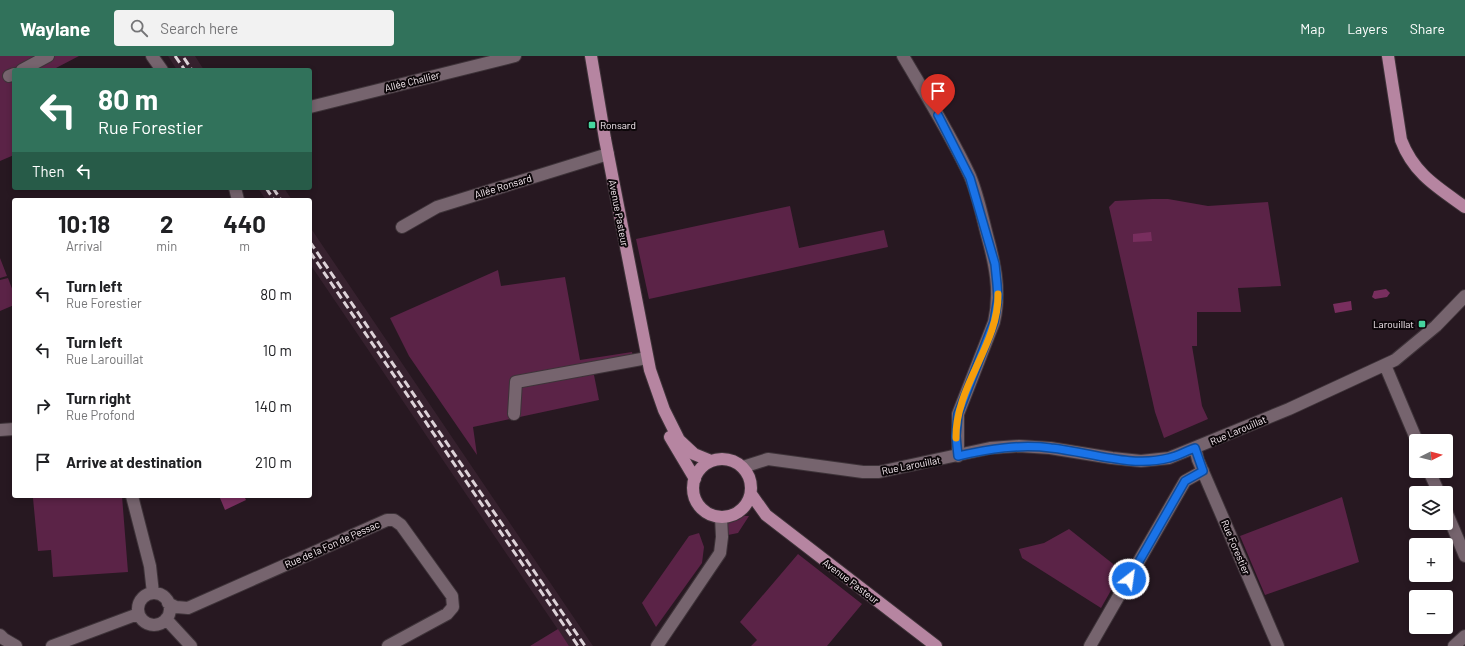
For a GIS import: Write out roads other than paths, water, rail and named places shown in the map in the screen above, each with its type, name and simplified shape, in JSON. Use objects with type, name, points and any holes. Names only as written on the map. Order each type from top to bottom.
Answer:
[{"type":"main road","name":"Avenue Pasteur","points":[[591,56],[608,154],[650,370],[664,410],[679,440],[694,454],[710,461]]},
{"type":"main road","points":[[1388,56],[1401,140],[1405,152],[1426,179],[1465,207]]},
{"type":"main road","name":"Avenue Pasteur","points":[[650,370],[649,385],[658,412],[676,449],[695,479]]},
{"type":"main road","points":[[726,459],[743,467],[749,475],[752,484],[751,494],[743,509],[736,514],[721,518],[712,516],[703,510],[697,503],[694,494],[695,479],[702,467],[710,461],[726,459]]},
{"type":"main road","name":"Avenue Pasteur","points":[[751,494],[766,515],[936,646]]},
{"type":"main road","name":"Avenue Pasteur","points":[[743,509],[766,515]]},
{"type":"street","points":[[36,67],[48,56]]},
{"type":"street","points":[[152,56],[161,68]]},
{"type":"street","name":"Allée Challier","points":[[312,107],[515,56]]},
{"type":"street","points":[[903,56],[931,103],[970,178],[995,264],[997,310],[994,322],[958,414],[956,436],[958,456]]},
{"type":"street","name":"Allée Ronsard","points":[[402,226],[437,207],[608,154]]},
{"type":"street","name":"Rue Larouillat","points":[[743,467],[768,459],[863,472],[878,472],[990,448],[1018,446],[1050,448],[1141,461],[1169,458],[1289,409],[1395,360],[1436,326],[1465,296]]},
{"type":"street","points":[[514,414],[516,382],[647,358]]},
{"type":"street","points":[[1385,365],[1414,434]]},
{"type":"street","points":[[0,430],[12,429]]},
{"type":"street","name":"Rue Forestier","points":[[1195,448],[1203,471],[1278,646]]},
{"type":"street","points":[[1090,646],[1185,481],[1203,471]]},
{"type":"street","points":[[133,498],[150,566],[153,593]]},
{"type":"street","points":[[657,646],[720,553],[722,537],[721,518]]},
{"type":"street","name":"Rue de la Fon de Pessac","points":[[168,603],[176,607],[188,608],[387,520],[394,520],[401,525],[452,596],[454,607],[447,614],[388,646]]},
{"type":"street","points":[[1453,528],[1465,556]]},
{"type":"street","points":[[153,593],[162,596],[168,603],[170,611],[166,619],[158,625],[144,622],[138,614],[137,609],[140,600],[144,596],[153,593]]},
{"type":"street","points":[[52,646],[138,614]]},
{"type":"street","points":[[166,619],[191,646]]},
{"type":"street","points":[[0,635],[16,646]]},
{"type":"street","points":[[1454,646],[1465,636]]},
{"type":"railway","points":[[175,56],[184,68]]},
{"type":"railway","points":[[184,58],[191,68]]},
{"type":"railway","points":[[267,190],[273,198]]},
{"type":"railway","points":[[274,190],[280,198]]},
{"type":"railway","points":[[312,245],[585,646]]},
{"type":"railway","points":[[312,255],[578,646]]},
{"type":"place","name":"Ronsard","points":[[592,125]]},
{"type":"place","name":"Larouillat","points":[[1422,324]]}]
